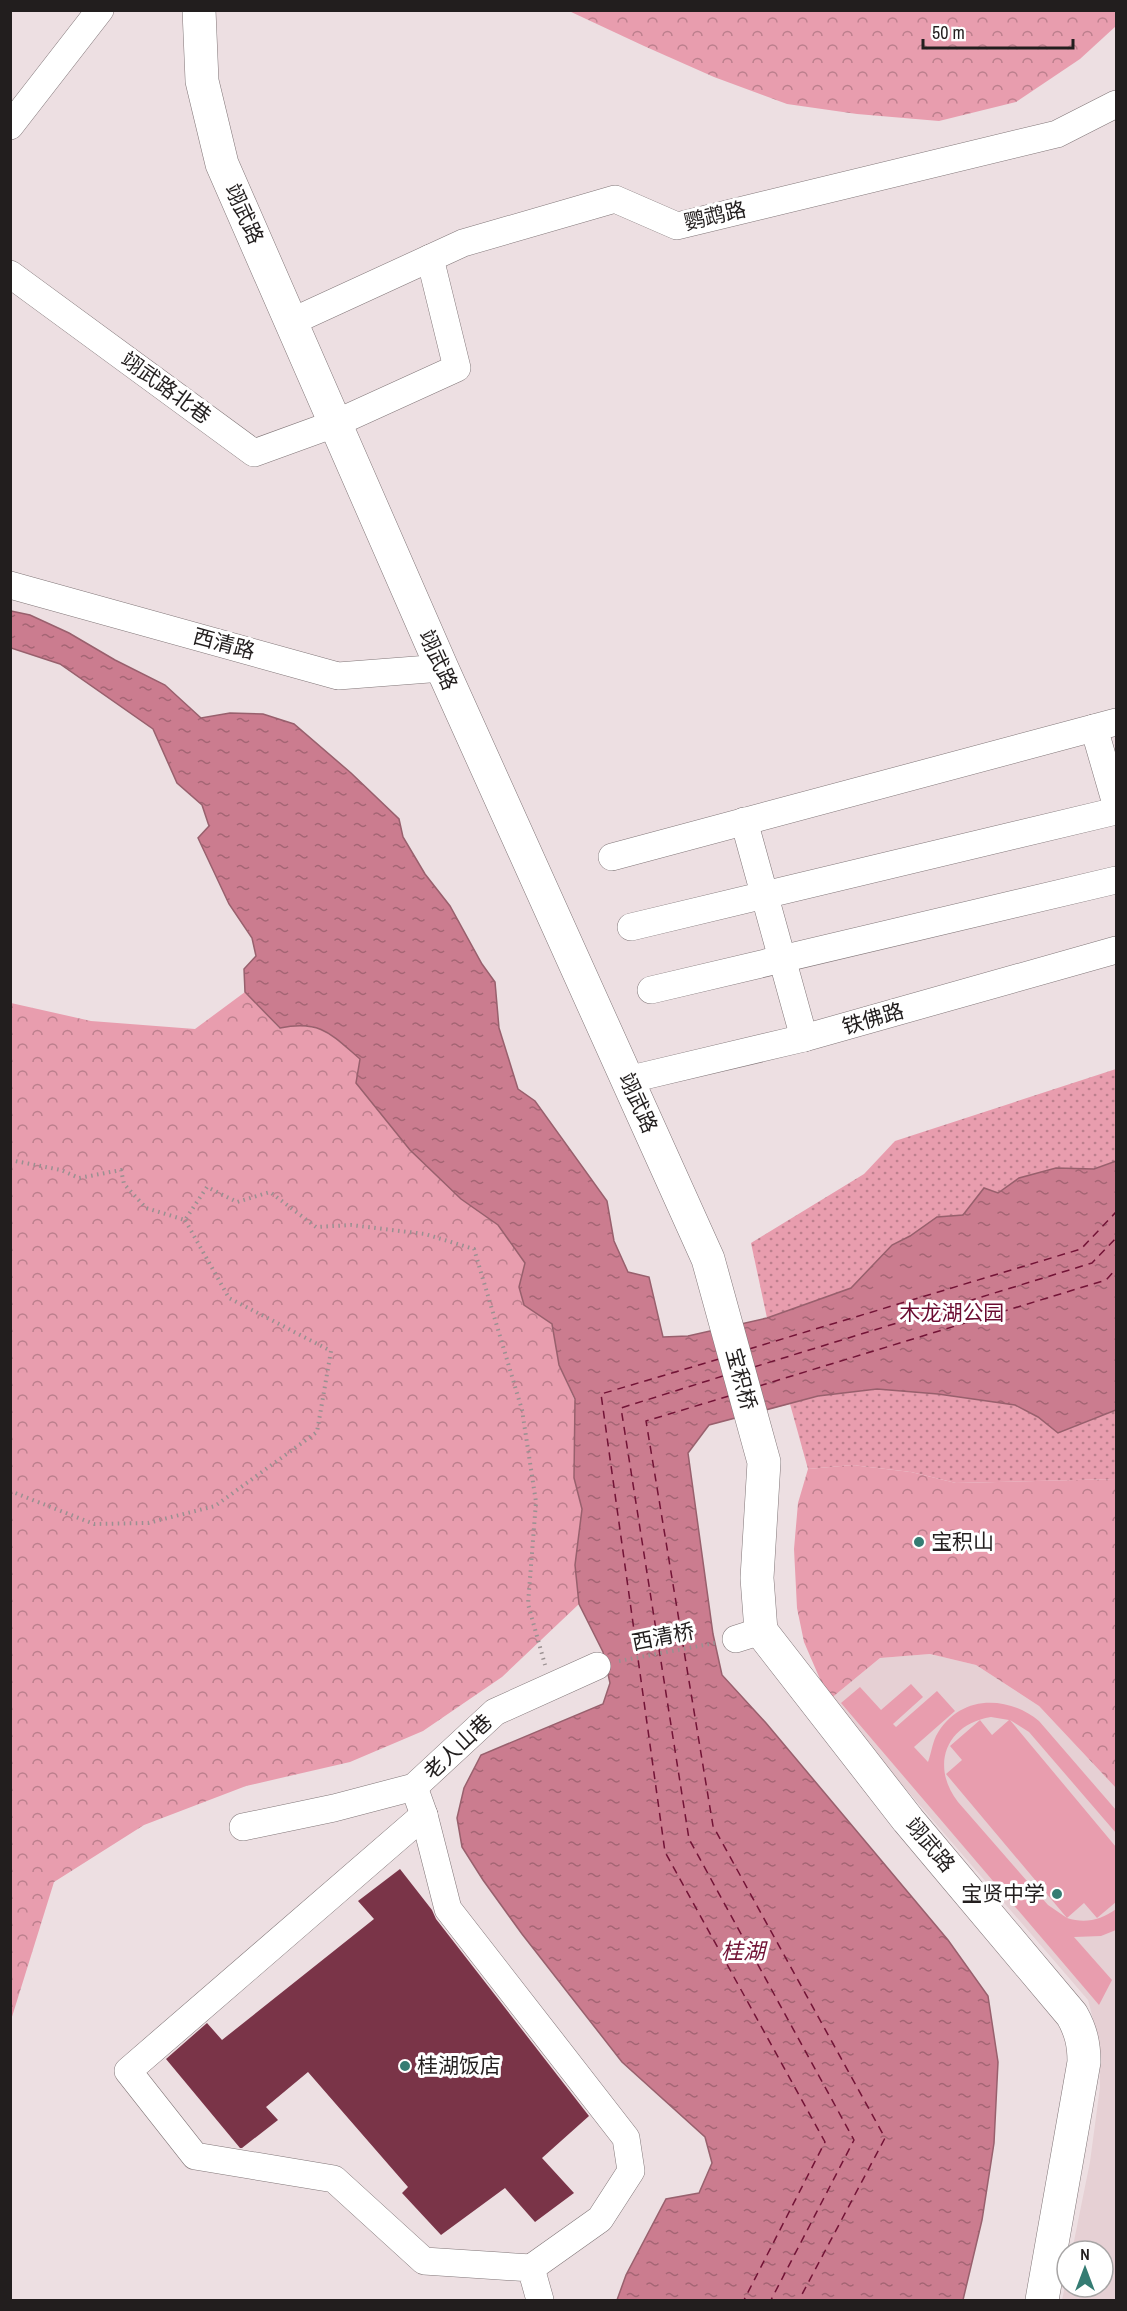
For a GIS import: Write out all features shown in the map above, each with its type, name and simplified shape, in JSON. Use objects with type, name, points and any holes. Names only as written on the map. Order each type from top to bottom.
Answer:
[{"type":"main road","name":"翊武路","points":[[199,10],[202,81],[222,164],[442,668],[708,1259],[719,1297]]},
{"type":"main road","name":"宝积桥","points":[[719,1297],[764,1462],[757,1578],[748,1635]]},
{"type":"main road","name":"翊武路","points":[[748,1635],[908,1820],[1072,2015],[1080,2028],[1084,2045],[1084,2062],[1042,2301]]},
{"type":"street","points":[[10,126],[100,10]]},
{"type":"street","name":"鹦鹉路","points":[[291,322],[463,243],[615,199],[677,226],[1057,134],[1116,104]]},
{"type":"street","points":[[334,423],[458,368],[430,258]]},
{"type":"street","name":"翊武路北巷","points":[[10,274],[254,453],[334,423]]},
{"type":"street","name":"西清路","points":[[10,585],[338,676],[442,668]]},
{"type":"street","points":[[612,857],[1105,725],[1116,804]]},
{"type":"street","points":[[631,927],[1116,811]]},
{"type":"street","points":[[744,821],[804,1038]]},
{"type":"street","points":[[651,990],[1116,880]]},
{"type":"street","name":"铁佛路","points":[[627,1080],[804,1038],[1116,950]]},
{"type":"street","name":"老人山巷","points":[[243,1827],[334,1808],[414,1787],[495,1712],[597,1666]]},
{"type":"street","points":[[414,1787],[424,1815],[448,1909],[626,2138],[630,2171],[600,2219],[531,2268],[424,2261],[334,2179],[195,2156],[128,2071],[424,1815]]},
{"type":"street","points":[[531,2268],[540,2301]]},
{"type":"path","points":[[10,1160],[61,1170],[80,1178],[121,1170],[124,1184],[146,1208],[185,1220],[229,1298],[331,1351],[318,1432],[215,1506],[148,1523],[94,1524],[10,1491]]},
{"type":"path","points":[[185,1220],[207,1187],[237,1202],[270,1192],[316,1227],[351,1225],[425,1234],[474,1249],[522,1410],[536,1502],[528,1604],[551,1686]]},
{"type":"path","name":"西清桥","points":[[597,1666],[748,1635]]},
{"type":"shaded area","name":"宝贤中学","points":[[930,1654],[976,1665],[1039,1706],[1116,1788],[1116,2300],[1062,2300],[1115,2299],[1115,2239],[1074,2239],[1090,2162],[1100,2087],[1099,2042],[1088,2000],[829,1700],[880,1658]]},
{"type":"green space","points":[[1116,10],[1116,26],[1080,59],[1016,102],[939,121],[857,114],[787,104],[714,77],[569,11]]},
{"type":"green space","points":[[245,992],[279,1028],[295,1025],[325,1029],[361,1059],[461,1199],[498,1225],[525,1263],[519,1286],[524,1305],[552,1324],[559,1365],[575,1401],[574,1478],[582,1509],[575,1565],[579,1604],[502,1677],[423,1731],[350,1762],[246,1786],[144,1825],[54,1882],[11,2020],[11,1003],[91,1021],[195,1029]]},
{"type":"green space","name":"木龙湖公园","points":[[1116,1069],[1116,1479],[956,1483],[911,1472],[852,1465],[808,1469],[790,1404],[709,1425],[688,1336],[767,1318],[751,1243],[864,1174],[895,1141]]},
{"type":"green space","points":[[852,1465],[911,1472],[956,1483],[1116,1479],[1116,1788],[1039,1706],[976,1665],[930,1654],[880,1658],[829,1700],[804,1642],[797,1608],[794,1549],[798,1503],[808,1469]]},
{"type":"green space","points":[[911,1684],[923,1697],[893,1724],[896,1727],[937,1691],[955,1711],[914,1747],[928,1762],[936,1736],[945,1722],[957,1713],[970,1706],[983,1703],[1012,1706],[1039,1721],[1116,1810],[1116,1833],[1029,1732],[1010,1720],[1116,1847],[1116,1902],[1097,1918],[1084,1903],[1067,1918],[1080,1921],[1093,1920],[1116,1909],[1116,1930],[1101,1936],[1074,1937],[1112,1980],[1099,2005],[841,1703],[860,1687],[881,1710]],"holes":[[[991,1717],[1009,1720],[992,1735],[980,1720],[950,1746],[962,1760],[946,1774],[1067,1918],[1048,1905],[958,1802],[950,1788],[945,1775],[944,1761],[947,1749],[953,1737],[976,1721]]]},
{"type":"water","name":"桂湖","points":[[11,611],[30,615],[69,633],[115,660],[165,685],[201,718],[230,713],[263,714],[294,724],[351,773],[399,819],[403,837],[425,874],[450,906],[482,964],[495,982],[499,1028],[518,1089],[535,1101],[607,1201],[614,1241],[628,1272],[649,1277],[663,1337],[688,1336],[767,1318],[851,1288],[892,1245],[910,1236],[937,1217],[963,1215],[984,1188],[998,1193],[1019,1178],[1056,1168],[1094,1169],[1116,1161],[1116,1410],[1058,1433],[1038,1417],[1015,1405],[938,1394],[877,1389],[818,1396],[709,1425],[688,1453],[713,1634],[722,1675],[766,1723],[948,1940],[988,1996],[998,2062],[994,2143],[982,2220],[963,2300],[617,2300],[626,2275],[666,2199],[699,2193],[712,2163],[705,2137],[622,2062],[522,1934],[462,1847],[457,1818],[464,1788],[481,1755],[603,1704],[610,1683],[603,1652],[579,1604],[575,1565],[582,1509],[574,1478],[575,1399],[559,1365],[552,1324],[524,1305],[519,1287],[525,1263],[498,1225],[461,1199],[410,1150],[356,1083],[360,1059],[324,1031],[306,1026],[280,1028],[245,992],[244,969],[256,956],[252,938],[229,904],[198,838],[209,826],[202,805],[177,783],[153,729],[60,664],[11,648]]},
{"type":"building","points":[[400,1869],[589,2116],[542,2158],[574,2193],[535,2222],[505,2188],[441,2235],[402,2193],[408,2187],[308,2072],[266,2107],[278,2120],[240,2148],[166,2059],[207,2023],[222,2040],[374,1919],[358,1901]]},
{"type":"ferry route","points":[[749,1349],[1081,1249],[1116,1212]]},
{"type":"ferry route","points":[[754,1367],[1092,1263],[1116,1238]]},
{"type":"ferry route","points":[[759,1386],[1106,1280],[1116,1269]]},
{"type":"ferry route","points":[[719,1359],[601,1394],[665,1852],[825,2142],[744,2300]]},
{"type":"ferry route","points":[[723,1376],[621,1408],[689,1839],[854,2140],[771,2300]]},
{"type":"ferry route","points":[[729,1396],[646,1421],[713,1826],[885,2138],[799,2300]]},
{"type":"place","name":"宝积山","points":[[919,1542]]},
{"type":"place","name":"宝贤中学","points":[[1057,1894]]},
{"type":"place","name":"桂湖饭店","points":[[405,2066]]}]
